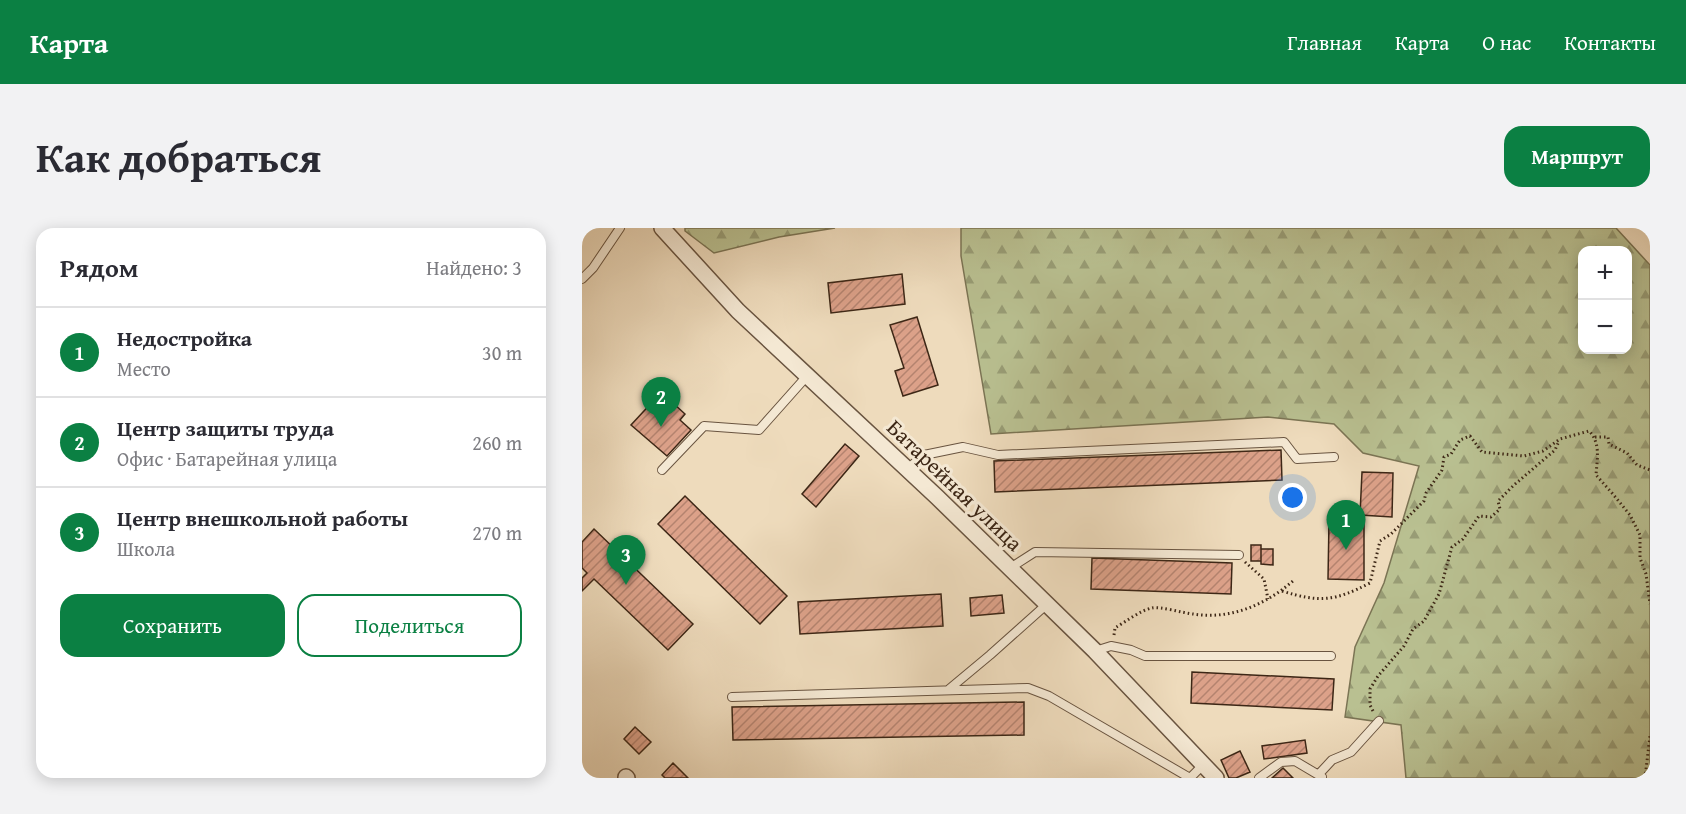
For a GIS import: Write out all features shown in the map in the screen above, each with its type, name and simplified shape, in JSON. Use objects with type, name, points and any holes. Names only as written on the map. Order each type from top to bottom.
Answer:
[{"type":"street","name":"Батарейная улица","points":[[662,228],[738,311],[907,469],[1095,651],[1216,778]]},
{"type":"lane","points":[[582,279],[593,268],[620,228]]},
{"type":"lane","points":[[662,470],[704,426],[759,430],[807,376]]},
{"type":"lane","points":[[907,469],[924,455],[963,447],[998,455],[1284,442],[1297,459],[1334,457]]},
{"type":"lane","points":[[1010,568],[1035,552],[1239,555]]},
{"type":"lane","points":[[948,690],[1046,605]]},
{"type":"lane","points":[[1095,651],[1111,646],[1131,650],[1145,656],[1331,656]]},
{"type":"lane","points":[[732,697],[1028,688],[1049,696],[1190,778],[1203,765]]},
{"type":"lane","points":[[1259,778],[1281,762],[1295,761],[1321,776],[1332,760],[1351,752],[1379,721]]},
{"type":"path","points":[[1282,591],[1318,600],[1348,594],[1370,583],[1380,541],[1424,501],[1426,493],[1442,470],[1444,457],[1451,454],[1460,440],[1470,436],[1482,452],[1524,456],[1543,451],[1560,439],[1589,431],[1595,437],[1598,452],[1596,475],[1629,515],[1640,535],[1640,558],[1646,574],[1650,604]]},
{"type":"path","points":[[1595,437],[1608,437],[1609,444],[1627,453],[1637,465],[1650,470]]},
{"type":"path","points":[[1379,721],[1370,705],[1370,689],[1404,646],[1413,629],[1424,621],[1439,594],[1452,547],[1463,539],[1479,516],[1491,517],[1500,509],[1498,501],[1555,450],[1560,439]]},
{"type":"path","points":[[1239,555],[1247,566],[1264,579],[1268,599]]},
{"type":"path","points":[[1111,646],[1115,628],[1152,608],[1218,616],[1243,611],[1282,591],[1294,580]]},
{"type":"path","points":[[1645,778],[1650,736]]},
{"type":"green space","points":[[685,228],[835,228],[779,237],[714,253],[685,231]]},
{"type":"green space","points":[[961,228],[1616,228],[1650,265],[1650,778],[1406,778],[1401,725],[1345,717],[1355,647],[1384,583],[1419,466],[1363,453],[1334,424],[1268,417],[991,434],[961,256]]},
{"type":"building","points":[[902,274],[905,304],[831,313],[828,283]]},
{"type":"building","points":[[917,317],[938,385],[903,396],[895,371],[904,368],[890,325]]},
{"type":"building","points":[[656,398],[668,409],[673,403],[685,414],[680,420],[691,430],[667,456],[631,425]]},
{"type":"building","points":[[845,444],[859,456],[816,507],[802,494]]},
{"type":"building","points":[[1281,450],[1282,480],[995,492],[994,461]]},
{"type":"building","points":[[1362,472],[1393,473],[1392,517],[1360,515]]},
{"type":"building","points":[[685,496],[787,596],[760,624],[658,524]]},
{"type":"building","points":[[1329,521],[1364,521],[1364,580],[1328,579]]},
{"type":"building","points":[[594,529],[693,624],[668,650],[594,579],[582,591],[582,578],[587,573],[582,568],[582,542]]},
{"type":"building","points":[[1251,545],[1261,545],[1261,561],[1251,561]]},
{"type":"building","points":[[1261,549],[1273,549],[1273,565],[1261,564]]},
{"type":"building","points":[[1092,558],[1232,563],[1231,594],[1091,589]]},
{"type":"building","points":[[941,594],[943,626],[800,634],[798,602]]},
{"type":"building","points":[[1002,595],[1004,613],[971,616],[970,598]]},
{"type":"building","points":[[1192,672],[1334,679],[1332,710],[1191,703]]},
{"type":"building","points":[[1024,702],[1024,735],[733,740],[732,707]]},
{"type":"building","points":[[635,727],[651,742],[639,754],[624,739]]},
{"type":"building","points":[[1305,740],[1307,753],[1264,759],[1262,746]]},
{"type":"building","points":[[1240,751],[1250,772],[1236,778],[1229,778],[1221,760]]},
{"type":"building","points":[[673,763],[688,778],[665,778],[662,775]]},
{"type":"building","points":[[1283,768],[1293,778],[1272,778]]},
{"type":"place","name":"Центр защиты труда","points":[[661,427]]},
{"type":"place","name":"Недостройка","points":[[1346,550]]},
{"type":"place","name":"Центр внешкольной работы","points":[[626,585]]}]
